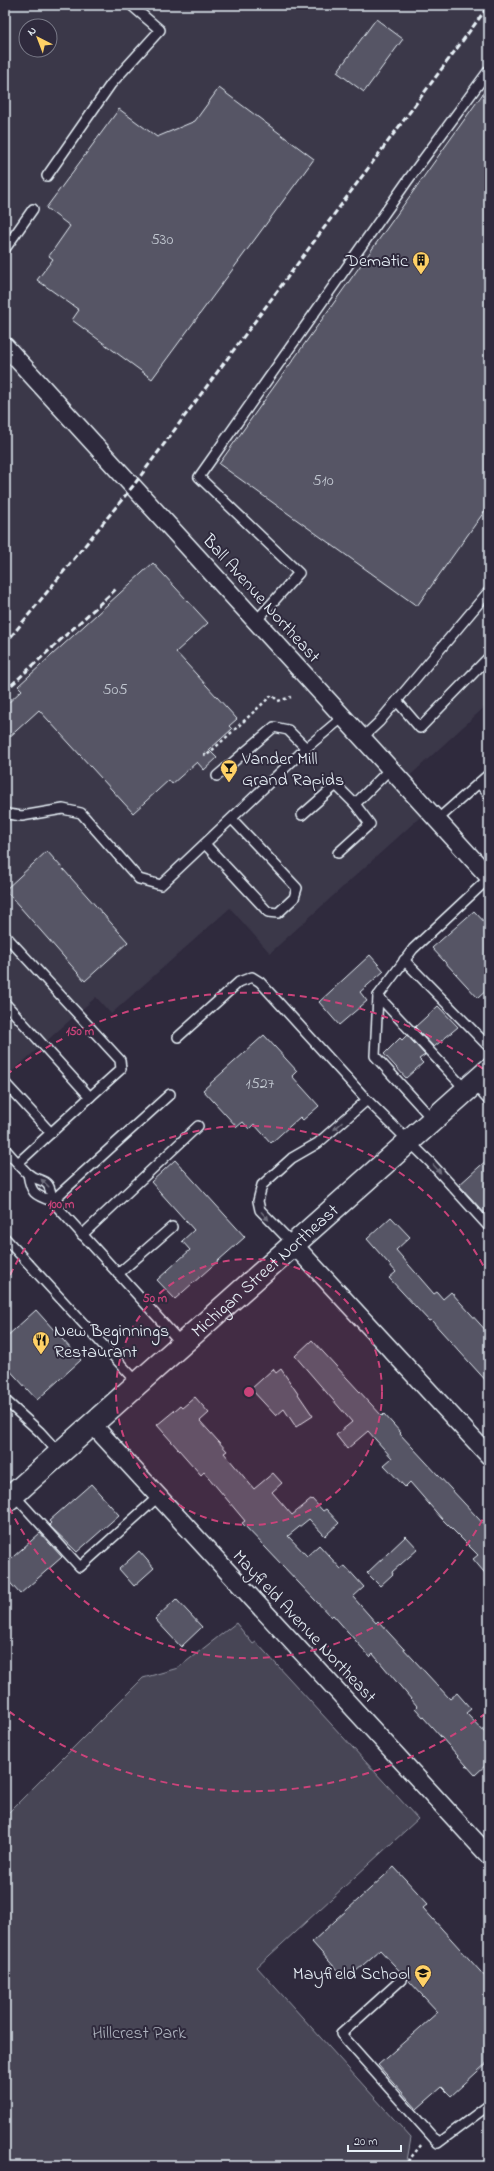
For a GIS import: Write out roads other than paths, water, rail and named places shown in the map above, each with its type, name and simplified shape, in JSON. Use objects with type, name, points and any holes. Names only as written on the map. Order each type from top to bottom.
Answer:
[{"type":"main road","name":"Michigan Street Northeast","points":[[9,1498],[476,1082]]},
{"type":"street","name":"Ball Avenue Northeast","points":[[5,346],[489,877]]},
{"type":"street","points":[[294,1244],[489,1456]]},
{"type":"street","name":"Mayfield Avenue Northeast","points":[[92,1424],[489,1856]]},
{"type":"lane","points":[[46,176],[111,84],[160,30],[131,5]]},
{"type":"lane","points":[[256,621],[299,573],[199,477],[408,180],[489,70]]},
{"type":"lane","points":[[5,249],[33,209]]},
{"type":"lane","points":[[362,738],[397,701],[489,591]]},
{"type":"lane","points":[[397,701],[420,728],[489,657]]},
{"type":"lane","points":[[5,812],[22,816],[63,809],[81,813],[139,879],[161,886],[306,748],[343,717]]},
{"type":"lane","points":[[217,776],[274,727],[288,730],[306,748]]},
{"type":"lane","points":[[355,804],[390,769]]},
{"type":"lane","points":[[437,820],[489,774]]},
{"type":"lane","points":[[479,784],[489,795]]},
{"type":"lane","points":[[302,815],[336,785],[355,804],[370,824],[338,853]]},
{"type":"lane","points":[[205,844],[268,912],[278,913],[294,898],[297,888],[232,819]]},
{"type":"lane","points":[[433,1120],[375,1056],[378,996],[404,960],[455,908],[489,877]]},
{"type":"lane","points":[[5,935],[120,1060],[121,1069],[18,1163]]},
{"type":"lane","points":[[404,960],[489,1047]]},
{"type":"lane","points":[[178,1037],[239,982],[252,977],[260,982],[367,1100],[410,1141],[489,1227]]},
{"type":"lane","points":[[378,996],[476,1082],[489,1101]]},
{"type":"lane","points":[[5,1003],[90,1097]]},
{"type":"lane","points":[[5,1083],[51,1133]]},
{"type":"lane","points":[[52,1201],[170,1094]]},
{"type":"lane","points":[[294,1244],[260,1210],[258,1201],[262,1185],[292,1158],[318,1143],[367,1100]]},
{"type":"lane","points":[[82,1235],[198,1126]]},
{"type":"lane","points":[[5,1149],[28,1174],[41,1179],[51,1189],[52,1201]]},
{"type":"lane","points":[[28,1174],[30,1188],[37,1196],[52,1201],[182,1344]]},
{"type":"lane","points":[[118,1274],[172,1227]]},
{"type":"lane","points":[[5,1238],[138,1383]]},
{"type":"lane","points":[[5,1400],[40,1432],[59,1453]]},
{"type":"lane","points":[[9,1498],[80,1567],[159,1496]]},
{"type":"lane","points":[[401,1980],[341,2034],[438,2143],[489,2105]]},
{"type":"railway","points":[[5,644],[133,486],[489,5]]},
{"type":"railway","points":[[5,691],[116,589]]},
{"type":"place","name":"Dematic","points":[[421,275]]},
{"type":"place","name":"Vander Mill Grand Rapids","points":[[229,783]]},
{"type":"place","name":"New Beginnings Restaurant","points":[[41,1355]]},
{"type":"place","name":"Mayfield School","points":[[423,1988]]},
{"type":"park label","name":"Hillcrest Park","points":[[139,2032]]}]
